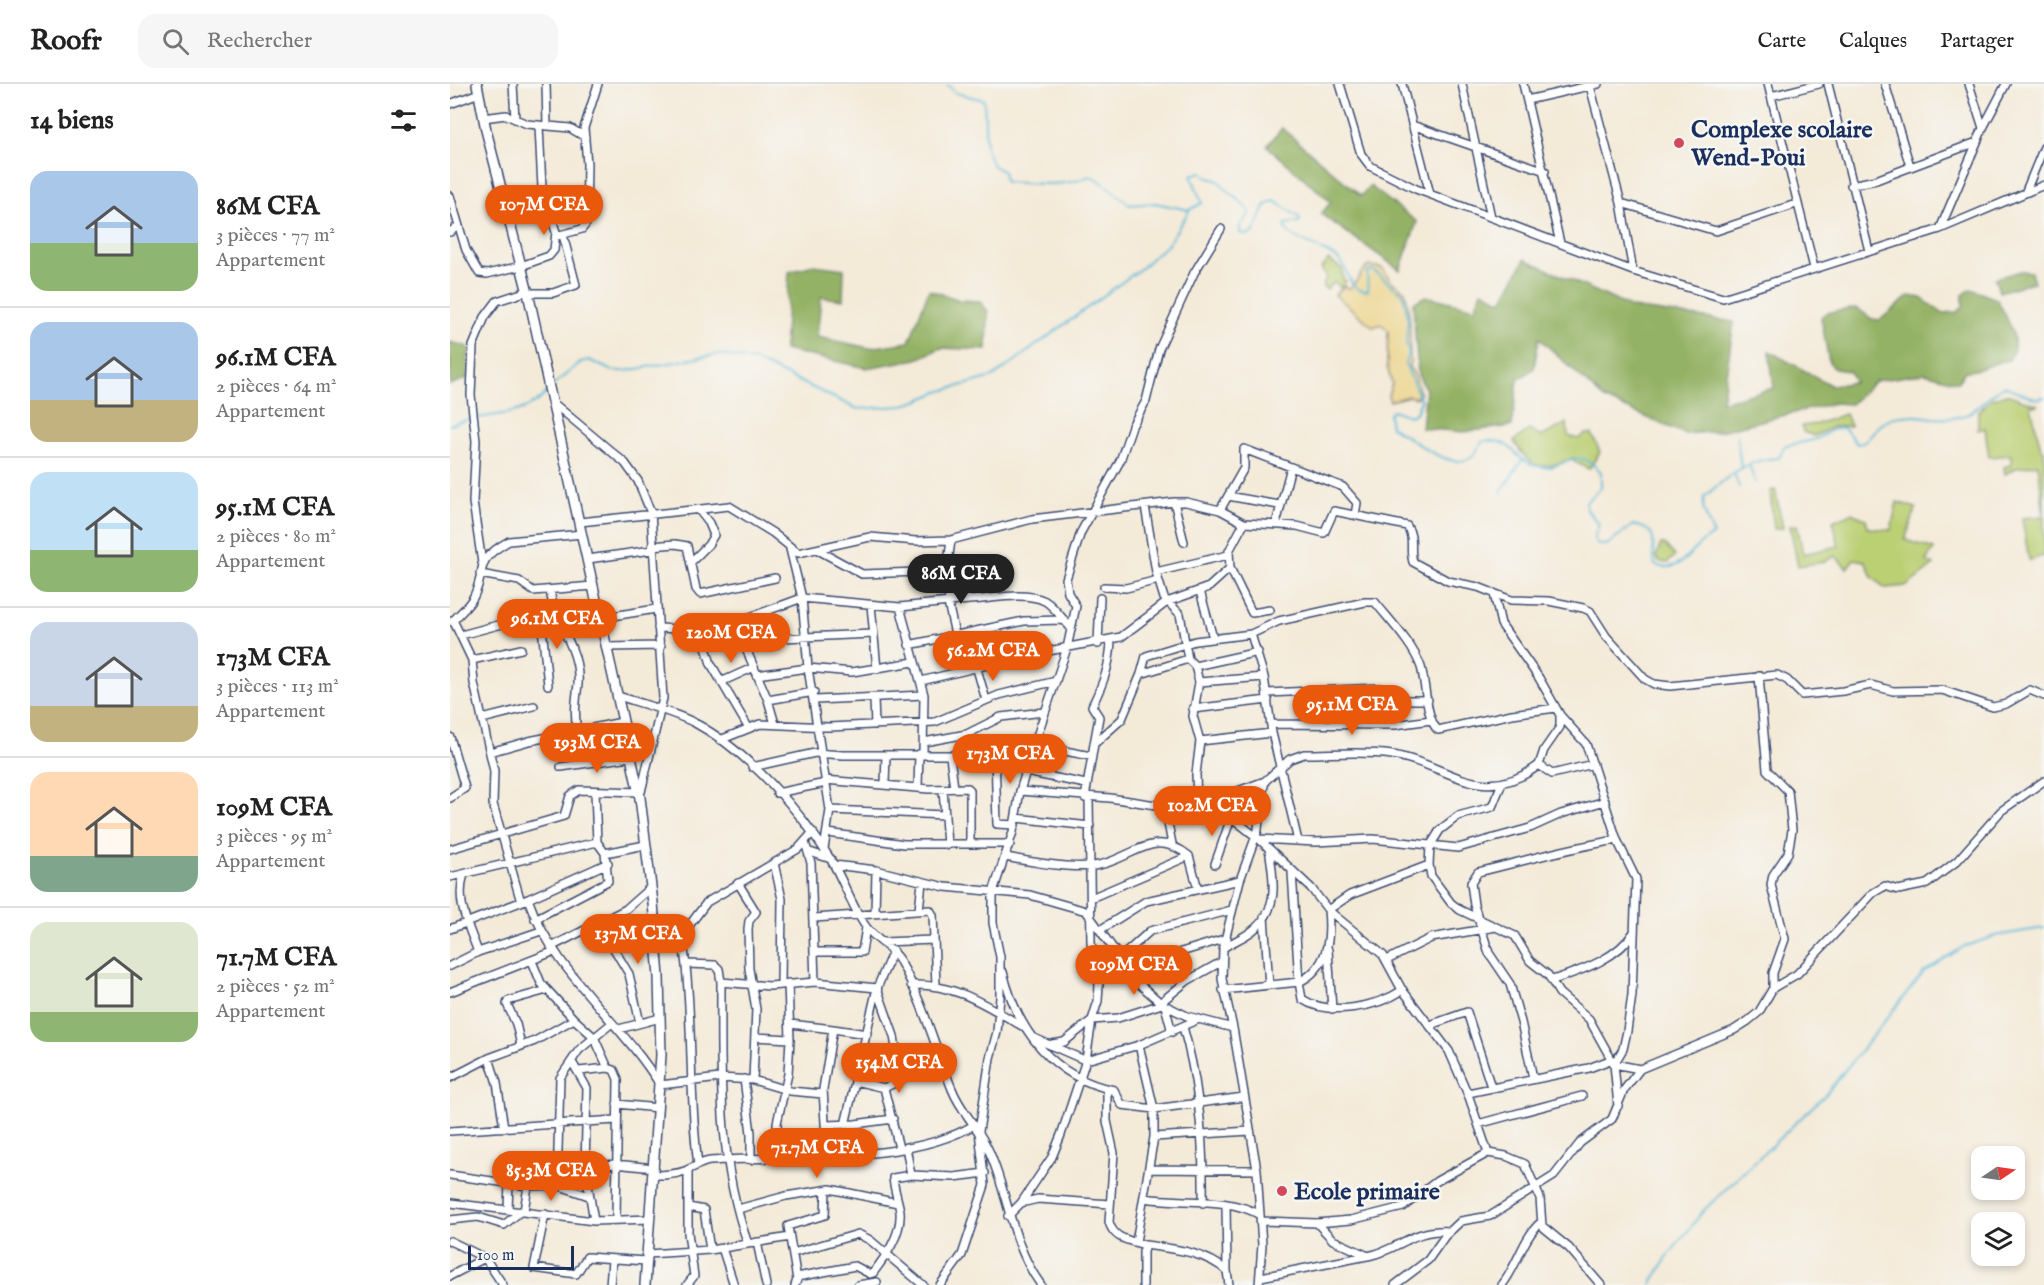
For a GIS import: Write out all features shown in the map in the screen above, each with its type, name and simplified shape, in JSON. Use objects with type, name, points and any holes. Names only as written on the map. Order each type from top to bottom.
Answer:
[{"type":"street","points":[[513,84],[515,119]]},
{"type":"street","points":[[546,84],[543,126],[543,194],[560,235],[576,285],[554,293],[528,292],[497,301],[485,317],[473,346],[471,395],[476,441],[473,502],[482,563],[474,596],[452,622],[461,635],[472,660],[495,777],[493,804],[524,900],[553,949],[619,1029],[660,1085]]},
{"type":"street","points":[[450,196],[469,258],[479,273],[487,274],[522,266],[552,253],[560,235],[584,228],[586,224],[585,122],[598,84]]},
{"type":"street","points":[[1340,84],[1366,163],[1430,194],[1633,271],[1724,298],[1940,229],[2010,202],[2026,191],[2044,185]]},
{"type":"street","points":[[1402,84],[1430,194]]},
{"type":"street","points":[[1462,84],[1491,217]]},
{"type":"street","points":[[1523,84],[1560,243]]},
{"type":"street","points":[[1527,100],[1599,84]]},
{"type":"street","points":[[1768,84],[1796,204],[1814,268]]},
{"type":"street","points":[[1771,96],[1819,84]]},
{"type":"street","points":[[1828,84],[1869,251]]},
{"type":"street","points":[[1885,84],[1910,166]]},
{"type":"street","points":[[1969,84],[1983,128]]},
{"type":"street","points":[[1940,229],[1983,128],[2006,84]]},
{"type":"street","points":[[1590,86],[1621,203],[1633,271]]},
{"type":"street","points":[[450,104],[478,89],[483,118],[528,292],[639,795],[656,934],[660,1018],[660,1085],[645,1285]]},
{"type":"street","points":[[483,118],[506,115],[543,126],[570,128],[585,138]]},
{"type":"street","points":[[1412,125],[1545,171]]},
{"type":"street","points":[[1851,185],[1876,180],[1977,142]]},
{"type":"street","points":[[2026,191],[2044,147]]},
{"type":"street","points":[[1621,203],[1716,231],[1796,204]]},
{"type":"street","points":[[450,232],[458,226]]},
{"type":"street","points":[[1022,1026],[1007,986],[1000,957],[993,923],[993,892],[1016,822],[1020,791],[1044,712],[1067,648],[1076,604],[1066,590],[1067,569],[1081,532],[1120,461],[1132,426],[1146,401],[1159,349],[1194,273],[1221,229]]},
{"type":"street","points":[[552,402],[625,463],[641,486],[651,513],[656,609],[661,646],[661,711],[653,731],[639,795]]},
{"type":"street","points":[[1220,510],[1246,463],[1244,448],[1349,491],[1357,503],[1355,515]]},
{"type":"street","points":[[1276,524],[1279,505],[1291,467]]},
{"type":"street","points":[[1228,496],[1279,505]]},
{"type":"street","points":[[580,522],[720,505],[737,509],[782,539],[790,549],[798,553],[870,537],[916,541],[951,540],[1032,519],[1174,502],[1186,502],[1220,510],[1244,523],[1276,524],[1324,533],[1334,511],[1406,526],[1413,542],[1411,555],[1413,562],[1448,581],[1466,583],[1511,600],[1549,601],[1590,612],[1629,663],[1654,684],[1670,686],[1759,676],[1781,676],[1802,695],[1843,691],[1871,684],[1893,691],[1942,690],[1994,707],[2006,704],[2030,690],[2044,696]]},
{"type":"street","points":[[1174,502],[1184,542]]},
{"type":"street","points":[[1145,506],[1157,576],[1167,602],[1180,614],[1188,659],[1195,666],[1199,682],[1193,709],[1200,741],[1196,774],[1197,810]]},
{"type":"street","points":[[691,562],[708,545],[714,535],[710,523],[698,509]]},
{"type":"street","points":[[1244,523],[1228,555],[1230,568],[1252,613],[1270,610]]},
{"type":"street","points":[[482,563],[509,541],[582,534]]},
{"type":"street","points":[[951,540],[948,603],[955,634]]},
{"type":"street","points":[[588,559],[684,544],[690,552],[696,589],[700,594],[775,578]]},
{"type":"street","points":[[790,549],[802,598],[808,668],[815,696],[830,810],[824,849]]},
{"type":"street","points":[[818,549],[862,574],[949,574]]},
{"type":"street","points":[[1104,587],[1126,588],[1157,576],[1228,555]]},
{"type":"street","points":[[921,681],[1121,638],[1167,602],[1209,587],[1230,568]]},
{"type":"street","points":[[480,574],[519,581],[531,590],[550,591],[593,586]]},
{"type":"street","points":[[949,574],[969,600]]},
{"type":"street","points":[[550,591],[555,616],[573,651],[577,678],[574,704],[577,731]]},
{"type":"street","points":[[1200,591],[1213,638]]},
{"type":"street","points":[[1494,594],[1501,624],[1558,712],[1584,739],[1617,840],[1636,879],[1635,950],[1628,1031],[1623,1049],[1612,1062]]},
{"type":"street","points":[[658,628],[701,630],[802,598],[900,607],[969,600],[1033,598],[1047,603],[1071,628]]},
{"type":"street","points":[[1098,644],[1101,598]]},
{"type":"street","points":[[1094,744],[1122,719],[1146,656],[1184,644],[1251,633],[1279,621],[1373,601],[1415,655],[1428,700],[1431,720],[1440,730],[1502,716],[1558,712]]},
{"type":"street","points":[[871,605],[877,669]]},
{"type":"street","points":[[900,607],[924,695],[924,742],[918,787]]},
{"type":"street","points":[[461,635],[555,616],[571,618],[656,609]]},
{"type":"street","points":[[541,618],[548,686]]},
{"type":"street","points":[[909,645],[1024,621],[1064,620]]},
{"type":"street","points":[[734,621],[768,700],[775,724]]},
{"type":"street","points":[[701,630],[709,659],[748,727]]},
{"type":"street","points":[[1251,633],[1264,676],[1272,733],[1298,841]]},
{"type":"street","points":[[741,640],[872,634]]},
{"type":"street","points":[[1008,1216],[1021,1203],[1052,1157],[1086,1060],[1092,1020],[1100,992],[1092,958],[1090,826],[1086,784],[1099,717],[1092,706],[1105,681],[1111,641]]},
{"type":"street","points":[[607,647],[661,646]]},
{"type":"street","points":[[472,660],[521,648]]},
{"type":"street","points":[[1195,666],[1258,652]]},
{"type":"street","points":[[1141,674],[1188,659]]},
{"type":"street","points":[[721,682],[754,671],[808,668],[844,672],[914,662]]},
{"type":"street","points":[[977,669],[986,700]]},
{"type":"street","points":[[1199,682],[1264,676]]},
{"type":"street","points":[[1759,676],[1767,770],[1788,791],[1792,830],[1788,853],[1773,875],[1771,885],[1785,939],[1773,973],[1773,988]]},
{"type":"street","points":[[720,740],[748,727],[775,724],[819,727],[940,721],[986,700],[1056,681]]},
{"type":"street","points":[[1193,709],[1268,697],[1379,688],[1404,700],[1428,700]]},
{"type":"street","points":[[768,700],[815,696],[874,699],[924,695]]},
{"type":"street","points":[[618,696],[695,723],[720,740],[752,767],[800,814],[813,832],[832,862],[857,914],[866,927],[893,951],[911,985],[952,1090],[963,1112],[977,1128],[1000,1179],[1008,1216],[1027,1265],[1041,1285]]},
{"type":"street","points":[[874,699],[875,725]]},
{"type":"street","points":[[482,719],[534,706]]},
{"type":"street","points":[[924,742],[967,734],[1001,717],[1044,712]]},
{"type":"street","points":[[1171,807],[1227,795],[1265,781],[1290,759],[1304,754],[1387,754],[1458,780],[1502,783],[1523,777],[1539,765],[1544,750],[1560,727],[1558,712]]},
{"type":"street","points":[[1271,724],[1395,725],[1431,720]]},
{"type":"street","points":[[490,753],[529,741],[622,722]]},
{"type":"street","points":[[1200,741],[1272,733]]},
{"type":"street","points":[[450,736],[465,788],[450,798]]},
{"type":"street","points":[[752,767],[790,757],[822,754],[950,756],[995,753],[1034,745],[1091,756]]},
{"type":"street","points":[[995,753],[997,824],[1016,822],[1090,826]]},
{"type":"street","points":[[885,784],[886,755]]},
{"type":"street","points":[[950,756],[954,788]]},
{"type":"street","points":[[561,767],[630,757]]},
{"type":"street","points":[[1539,765],[1552,774],[1593,764]]},
{"type":"street","points":[[1026,772],[1086,784]]},
{"type":"street","points":[[1259,1285],[1261,1218],[1257,1170],[1233,1028],[1223,990],[1221,963],[1240,880],[1257,838],[1265,781]]},
{"type":"street","points":[[1395,1285],[1428,1260],[1450,1231],[1461,1221],[1490,1216],[1554,1176],[1580,1143],[1608,1123],[1624,1090],[1640,1069],[1734,1030],[1759,1011],[1773,988],[1797,974],[1873,893],[1885,886],[1898,890],[1928,884],[1957,861],[2001,811],[2044,781]]},
{"type":"street","points":[[777,793],[825,782],[970,790],[970,844]]},
{"type":"street","points":[[1502,783],[1492,807],[1455,818],[1440,830],[1430,846],[1431,876],[1451,903],[1515,936],[1530,961],[1553,980],[1560,993],[1589,1019],[1612,1062],[1618,1106]]},
{"type":"street","points":[[943,789],[946,845]]},
{"type":"street","points":[[450,849],[564,816],[570,796],[579,790],[639,795]]},
{"type":"street","points":[[1020,791],[1197,810],[1231,818],[1257,838],[1311,888],[1328,909],[1378,949],[1387,960],[1402,990],[1449,1051],[1468,1094],[1488,1153]]},
{"type":"street","points":[[535,919],[606,883],[609,878],[605,853],[597,842],[596,792]]},
{"type":"street","points":[[1257,838],[1298,841],[1373,839],[1430,846],[1462,847],[1539,825],[1561,814],[1605,801]]},
{"type":"street","points":[[1171,807],[1168,823],[1172,844]]},
{"type":"street","points":[[830,810],[945,815]]},
{"type":"street","points":[[1215,864],[1231,818]]},
{"type":"street","points":[[698,1165],[690,1083],[687,964],[682,935],[707,902],[774,863],[805,842],[813,832]]},
{"type":"street","points":[[828,833],[904,844],[1010,844]]},
{"type":"street","points":[[1533,1078],[1510,984],[1489,953],[1484,931],[1477,917],[1471,884],[1478,872],[1513,865],[1566,849],[1617,840]]},
{"type":"street","points":[[450,877],[597,842]]},
{"type":"street","points":[[805,842],[810,852],[816,952],[815,982]]},
{"type":"street","points":[[605,853],[645,844]]},
{"type":"street","points":[[1006,857],[1098,865],[1142,847],[1172,844],[1189,856],[1198,889]]},
{"type":"street","points":[[1223,948],[1252,931],[1264,917],[1275,897],[1269,849]]},
{"type":"street","points":[[810,852],[832,862],[922,882],[1030,895],[1074,906],[1090,914],[1120,958],[1128,974],[1162,1005],[1233,1028]]},
{"type":"street","points":[[1092,898],[1189,856]]},
{"type":"street","points":[[450,929],[608,863]]},
{"type":"street","points":[[774,863],[782,899],[784,984],[790,1024],[788,1074],[777,1123],[779,1158]]},
{"type":"street","points":[[1328,909],[1350,895],[1429,865]]},
{"type":"street","points":[[875,912],[876,870]]},
{"type":"street","points":[[1292,872],[1302,999],[1312,1005],[1332,1009],[1389,999],[1402,990]]},
{"type":"street","points":[[464,874],[460,890],[466,921],[478,952]]},
{"type":"street","points":[[1100,930],[1146,901],[1240,880]]},
{"type":"street","points":[[919,910],[922,882]]},
{"type":"street","points":[[738,883],[756,912],[749,921],[748,929],[749,969],[756,1009],[753,1080]]},
{"type":"street","points":[[450,992],[532,961],[598,922],[626,909],[651,887]]},
{"type":"street","points":[[1328,909],[1332,1009]]},
{"type":"street","points":[[1120,958],[1150,931],[1232,910]]},
{"type":"street","points":[[814,918],[875,912],[932,911],[936,985]]},
{"type":"street","points":[[1264,917],[1269,985]]},
{"type":"street","points":[[598,922],[629,974],[640,1023]]},
{"type":"street","points":[[816,952],[862,952],[866,927]]},
{"type":"street","points":[[1387,960],[1431,938],[1453,932],[1484,931],[1496,927]]},
{"type":"street","points":[[450,966],[478,952],[542,932]]},
{"type":"street","points":[[1553,980],[1607,957],[1628,942],[1634,932]]},
{"type":"street","points":[[656,934],[682,935]]},
{"type":"street","points":[[1137,983],[1168,956],[1226,938],[1242,936]]},
{"type":"street","points":[[882,942],[934,940]]},
{"type":"street","points":[[1223,990],[1299,982],[1311,975],[1328,950]]},
{"type":"street","points":[[845,1125],[877,988],[893,951]]},
{"type":"street","points":[[940,1285],[962,1255],[985,1185],[986,1173],[977,1128],[999,1012],[1000,957]]},
{"type":"street","points":[[532,961],[537,975],[547,990],[594,1037],[608,1068]]},
{"type":"street","points":[[1052,1044],[1064,1042],[1092,1020],[1118,1018],[1162,1005],[1187,981],[1221,963]]},
{"type":"street","points":[[687,964],[715,965],[719,969],[721,982],[720,1078],[726,1161],[748,1244]]},
{"type":"street","points":[[721,982],[753,986],[815,982],[877,988]]},
{"type":"street","points":[[911,985],[936,985],[978,999],[1022,1026],[1056,1064],[1079,1078],[1117,1092],[1122,1105],[1154,1109],[1199,1101],[1244,1097]]},
{"type":"street","points":[[855,1081],[885,1088],[901,1080],[894,1036],[877,988]]},
{"type":"street","points":[[521,1045],[516,1024],[507,1005],[508,1001],[547,990]]},
{"type":"street","points":[[1162,1005],[1172,1032]]},
{"type":"street","points":[[1430,1025],[1467,1012],[1491,1088]]},
{"type":"street","points":[[619,1029],[660,1018]]},
{"type":"street","points":[[450,1078],[489,1058],[535,1041],[574,1019]]},
{"type":"street","points":[[1034,1038],[1086,1060],[1139,1045],[1200,1019]]},
{"type":"street","points":[[557,1185],[558,1083],[562,1071],[572,1062],[579,1050],[612,1023]]},
{"type":"street","points":[[790,1024],[867,1034]]},
{"type":"street","points":[[1183,1027],[1195,1068],[1199,1101],[1204,1168],[1203,1203]]},
{"type":"street","points":[[827,1157],[823,1094],[824,1069],[833,1029]]},
{"type":"street","points":[[755,1037],[790,1040]]},
{"type":"street","points":[[1136,1242],[1154,1137],[1154,1109],[1139,1045]]},
{"type":"street","points":[[489,1058],[497,1083],[504,1128]]},
{"type":"street","points":[[572,1062],[587,1088],[585,1167],[594,1221]]},
{"type":"street","points":[[1468,1094],[1612,1062],[1640,1069]]},
{"type":"street","points":[[579,1071],[608,1068],[614,1070],[618,1079],[615,1164],[616,1221]]},
{"type":"street","points":[[660,1085],[720,1078],[744,1079],[783,1089],[823,1094]]},
{"type":"street","points":[[744,1079],[751,1133],[751,1160]]},
{"type":"street","points":[[885,1088],[892,1119],[911,1174]]},
{"type":"street","points":[[1107,1088],[1107,1121],[1114,1153],[1109,1222],[1112,1232],[1145,1245],[1187,1250],[1227,1271]]},
{"type":"street","points":[[1478,1124],[1582,1096]]},
{"type":"street","points":[[617,1104],[658,1108]]},
{"type":"street","points":[[825,1125],[892,1119]]},
{"type":"street","points":[[450,1131],[616,1120]]},
{"type":"street","points":[[585,1167],[615,1164],[653,1171],[688,1170],[709,1161],[827,1157],[903,1147],[958,1135],[977,1128]]},
{"type":"street","points":[[1154,1137],[1250,1131]]},
{"type":"street","points":[[1144,1198],[1244,1206],[1261,1218],[1317,1223],[1351,1220],[1403,1207],[1437,1181],[1488,1153],[1506,1156],[1525,1164],[1540,1198],[1541,1222],[1569,1248],[1601,1285]]},
{"type":"street","points":[[1150,1169],[1257,1170]]},
{"type":"street","points":[[687,1285],[694,1276],[688,1233],[688,1170]]},
{"type":"street","points":[[872,1274],[886,1254],[899,1227],[898,1203],[893,1178],[911,1174],[954,1177],[986,1173]]},
{"type":"street","points":[[450,1175],[528,1186],[557,1185],[590,1196]]},
{"type":"street","points":[[508,1209],[509,1183]]},
{"type":"street","points":[[450,1220],[478,1217],[504,1225],[523,1211],[528,1186]]},
{"type":"street","points":[[738,1209],[786,1196],[826,1190],[898,1203]]},
{"type":"street","points":[[826,1190],[826,1215],[788,1226],[797,1282],[855,1266],[872,1274],[878,1284],[858,1285]]},
{"type":"street","points":[[1021,1203],[1046,1199],[1110,1204]]},
{"type":"street","points":[[451,1203],[594,1221],[650,1219]]},
{"type":"street","points":[[1226,1204],[1229,1285]]},
{"type":"street","points":[[688,1207],[704,1210],[710,1250]]},
{"type":"street","points":[[545,1214],[534,1268],[576,1274],[586,1257],[612,1260],[646,1258],[790,1237]]},
{"type":"street","points":[[1502,1285],[1517,1265],[1531,1231],[1541,1222]]},
{"type":"street","points":[[1317,1223],[1333,1240],[1368,1256]]},
{"type":"street","points":[[1261,1277],[1381,1253],[1421,1232],[1450,1231]]},
{"type":"street","points":[[793,1253],[858,1234],[870,1240],[923,1285]]},
{"type":"street","points":[[450,1241],[485,1258],[503,1285]]},
{"type":"street","points":[[757,1242],[766,1285]]},
{"type":"street","points":[[1143,1285],[1145,1245]]},
{"type":"street","points":[[722,1248],[734,1285]]},
{"type":"street","points":[[450,1276],[485,1258]]},
{"type":"street","points":[[610,1285],[612,1260]]},
{"type":"green space","points":[[1282,128],[1361,196],[1370,186],[1417,222],[1400,270],[1321,214],[1331,202],[1267,146]]},
{"type":"green space","points":[[1525,259],[1632,308],[1734,322],[1722,402],[1774,388],[1769,351],[1832,386],[1855,382],[1849,371],[1835,369],[1829,362],[1821,317],[1826,313],[1857,308],[1872,319],[1880,320],[1909,296],[1921,298],[1942,313],[1957,312],[1963,307],[1963,295],[1971,289],[1997,299],[2012,329],[2013,352],[2009,360],[1965,371],[1958,382],[1925,373],[1875,381],[1851,404],[1834,403],[1720,431],[1685,434],[1604,399],[1539,338],[1534,368],[1518,380],[1512,426],[1463,432],[1422,428],[1426,390],[1418,374],[1413,303],[1426,296],[1475,308],[1482,291],[1502,301]]},
{"type":"green space","points":[[1329,260],[1342,269],[1343,279],[1346,281],[1341,288],[1334,282],[1327,289],[1323,287],[1326,277],[1321,268]]},
{"type":"green space","points":[[813,265],[844,269],[843,300],[821,297],[817,337],[869,348],[909,342],[929,290],[960,300],[979,301],[988,311],[987,350],[941,348],[917,359],[866,368],[784,350],[789,272]]},
{"type":"green space","points":[[2021,271],[2031,272],[2034,282],[1999,292],[1995,278]]},
{"type":"green space","points":[[450,342],[469,347],[468,378],[450,385]]},
{"type":"green space","points":[[2006,394],[2038,405],[2031,406],[2041,449],[2044,451],[2044,516],[2038,464],[2016,468],[2005,474],[2004,467],[2011,465],[2011,455],[1989,457],[1985,428],[1978,430],[1978,412],[1991,399]]},
{"type":"green space","points":[[1845,414],[1851,426],[1833,427],[1814,436],[1803,432],[1802,426],[1817,424]]},
{"type":"green space","points":[[1567,423],[1568,436],[1578,439],[1585,434],[1592,434],[1600,452],[1589,469],[1575,462],[1574,458],[1554,465],[1539,466],[1527,458],[1514,441],[1529,430],[1541,437]]},
{"type":"green space","points":[[1775,490],[1783,528],[1774,529],[1770,491]]},
{"type":"green space","points":[[1897,502],[1916,508],[1905,540],[1934,549],[1926,561],[1934,565],[1907,586],[1885,588],[1872,577],[1865,561],[1854,559],[1847,568],[1835,556],[1824,562],[1798,566],[1790,526],[1797,525],[1803,554],[1839,546],[1833,521],[1851,513],[1866,519],[1868,528],[1891,530]]},
{"type":"green space","points":[[2044,516],[2044,556],[2029,560],[2022,518]]},
{"type":"green space","points":[[1661,544],[1665,545],[1675,556],[1667,563],[1658,561],[1656,556]]},
{"type":"sand","points":[[1369,266],[1382,268],[1391,281],[1405,291],[1410,324],[1409,367],[1416,377],[1420,395],[1415,398],[1409,396],[1390,401],[1388,395],[1392,384],[1387,366],[1388,330],[1381,324],[1373,327],[1335,295],[1344,286],[1349,289]]},
{"type":"waterway","points":[[947,84],[956,93],[984,100],[986,148],[993,166],[1003,171],[1005,182],[1060,183],[1089,176],[1099,180],[1130,205],[1155,203],[1189,210],[1202,203],[1191,175],[1202,172],[1206,177],[1219,181],[1247,208],[1250,213],[1240,226],[1240,233],[1247,235],[1254,232],[1266,205],[1275,201],[1300,218],[1299,222],[1286,224],[1285,228],[1289,233],[1338,259],[1356,288],[1368,291],[1367,272],[1372,270],[1403,293],[1408,319],[1406,343],[1409,353],[1405,363],[1421,401],[1416,413],[1409,416],[1393,410],[1389,414],[1391,427],[1441,457],[1452,460],[1463,461],[1472,457],[1483,441],[1494,441],[1508,446],[1522,459],[1536,466],[1555,466],[1576,459],[1583,459],[1591,463],[1601,472],[1601,488],[1586,502],[1586,509],[1599,524],[1594,538],[1598,545],[1607,545],[1633,525],[1642,528],[1652,534],[1655,565],[1661,567],[1682,562],[1713,534],[1703,508],[1704,497],[1729,476],[1747,465],[1779,458],[1784,447],[1813,440],[1839,428],[1844,428],[1857,444],[1865,442],[1877,428],[1900,416],[1934,418],[1962,416],[2004,386],[2037,399],[2044,397]]},
{"type":"waterway","points":[[552,386],[581,362],[589,360],[612,371],[626,371],[719,354],[756,361],[858,409],[900,406],[938,392],[993,377],[1140,269],[1168,244],[1189,211]]},
{"type":"waterway","points":[[450,425],[526,408],[547,392]]},
{"type":"waterway","points":[[1737,435],[1741,468]]},
{"type":"waterway","points":[[1501,492],[1522,460]]},
{"type":"waterway","points":[[1749,465],[1755,482]]},
{"type":"waterway","points":[[1734,473],[1739,487]]},
{"type":"waterway","points":[[1651,1285],[1668,1256],[1704,1210],[1826,1094],[1924,972],[1963,947],[1995,936],[2044,928]]},
{"type":"place","name":"Complexe scolaire Wend-Poui","points":[[1679,143]]},
{"type":"place","name":"Ecole primaire","points":[[1282,1191]]}]
